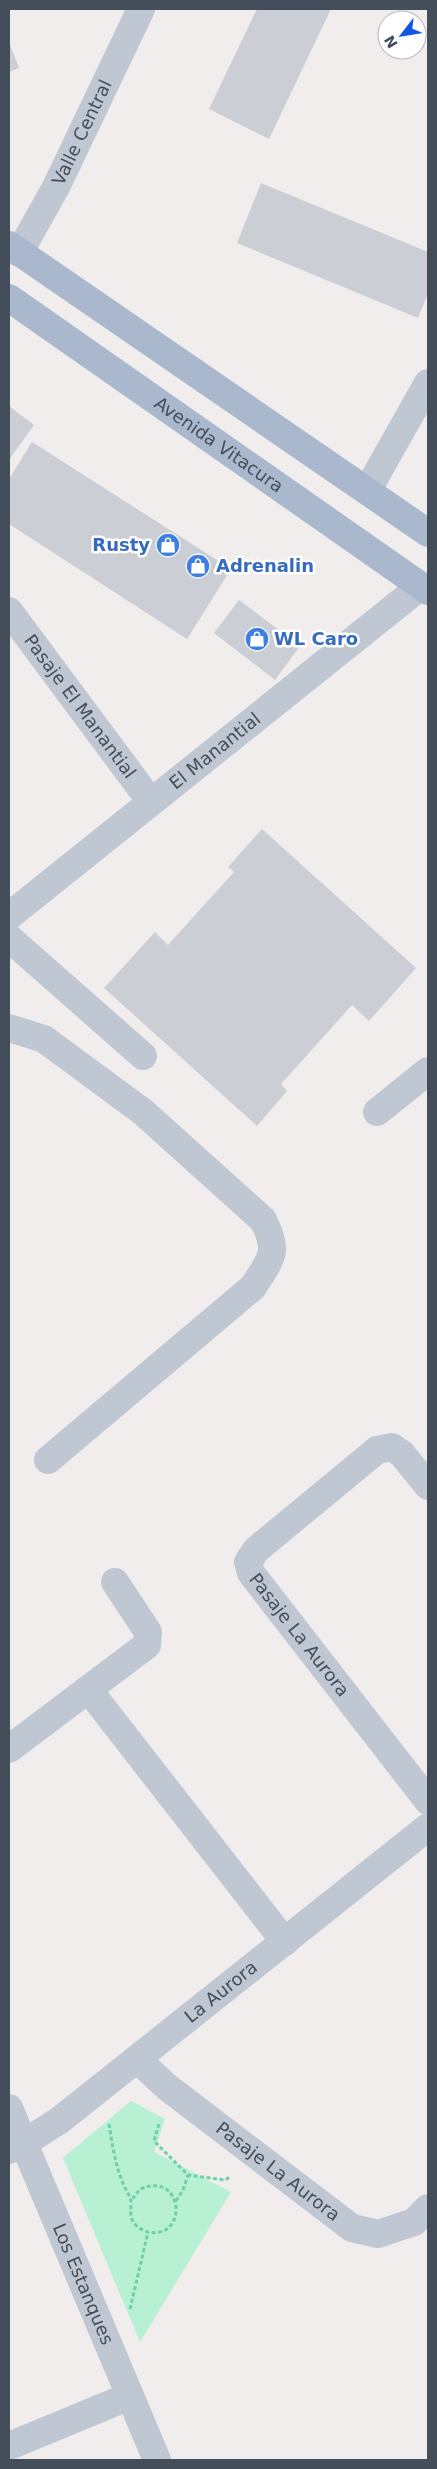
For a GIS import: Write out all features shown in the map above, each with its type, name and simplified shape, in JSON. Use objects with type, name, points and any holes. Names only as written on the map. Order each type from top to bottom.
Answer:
[{"type":"main road","points":[[14,249],[367,491],[426,526]]},
{"type":"main road","name":"Avenida Vitacura","points":[[9,298],[426,586]]},
{"type":"street","name":"Valle Central","points":[[14,249],[56,187],[141,9]]},
{"type":"street","points":[[367,491],[428,383]]},
{"type":"street","name":"El Manantial","points":[[9,916],[426,586]]},
{"type":"street","name":"Pasaje El Manantial","points":[[9,611],[151,802]]},
{"type":"street","points":[[9,938],[143,1056]]},
{"type":"street","points":[[9,1028],[44,1039],[143,1112],[263,1220],[271,1235],[273,1255],[253,1287],[48,1460]]},
{"type":"street","points":[[376,1112],[428,1071]]},
{"type":"street","name":"Pasaje La Aurora","points":[[428,1486],[402,1454],[392,1447],[378,1450],[256,1550],[248,1562],[250,1574],[428,1801]]},
{"type":"street","points":[[9,1749],[147,1645],[149,1639],[148,1632],[115,1582]]},
{"type":"street","points":[[88,1689],[285,1942]]},
{"type":"street","name":"La Aurora","points":[[16,2147],[60,2120],[138,2060],[428,1827]]},
{"type":"street","name":"Pasaje La Aurora","points":[[138,2060],[167,2087],[352,2228],[378,2234],[414,2222],[428,2208]]},
{"type":"street","name":"Los Estanques","points":[[9,2108],[16,2147],[110,2349],[157,2460]]},
{"type":"street","points":[[9,2446],[130,2396]]},
{"type":"path","points":[[108,2116],[113,2149],[121,2180],[131,2202]]},
{"type":"path","points":[[161,2116],[154,2141],[188,2175],[183,2190],[175,2202]]},
{"type":"path","points":[[155,2185],[169,2192],[175,2202],[177,2213],[170,2226],[163,2231],[148,2232],[135,2224],[130,2209],[131,2202],[140,2189],[155,2185]]},
{"type":"path","points":[[110,2349],[125,2326],[138,2280],[148,2232]]},
{"type":"green space","points":[[131,2101],[165,2119],[154,2152],[231,2192],[140,2342],[63,2158]]},
{"type":"building","points":[[257,9],[331,9],[269,139],[209,109]]},
{"type":"building","points":[[9,42],[19,68],[9,72]]},
{"type":"building","points":[[261,183],[428,252],[428,293],[418,318],[237,243]]},
{"type":"building","points":[[9,406],[34,425],[9,460]]},
{"type":"building","points":[[32,442],[231,569],[187,639],[9,524],[9,479]]},
{"type":"building","name":"WL Caro","points":[[239,600],[300,646],[275,680],[214,633]]},
{"type":"building","points":[[262,829],[416,968],[369,1021],[352,1005],[281,1084],[287,1091],[257,1126],[104,988],[155,932],[168,945],[234,872],[228,867]]},
{"type":"place","name":"Rusty","points":[[168,545]]},
{"type":"place","name":"Adrenalin","points":[[198,566]]},
{"type":"place","name":"WL Caro","points":[[257,639]]}]
